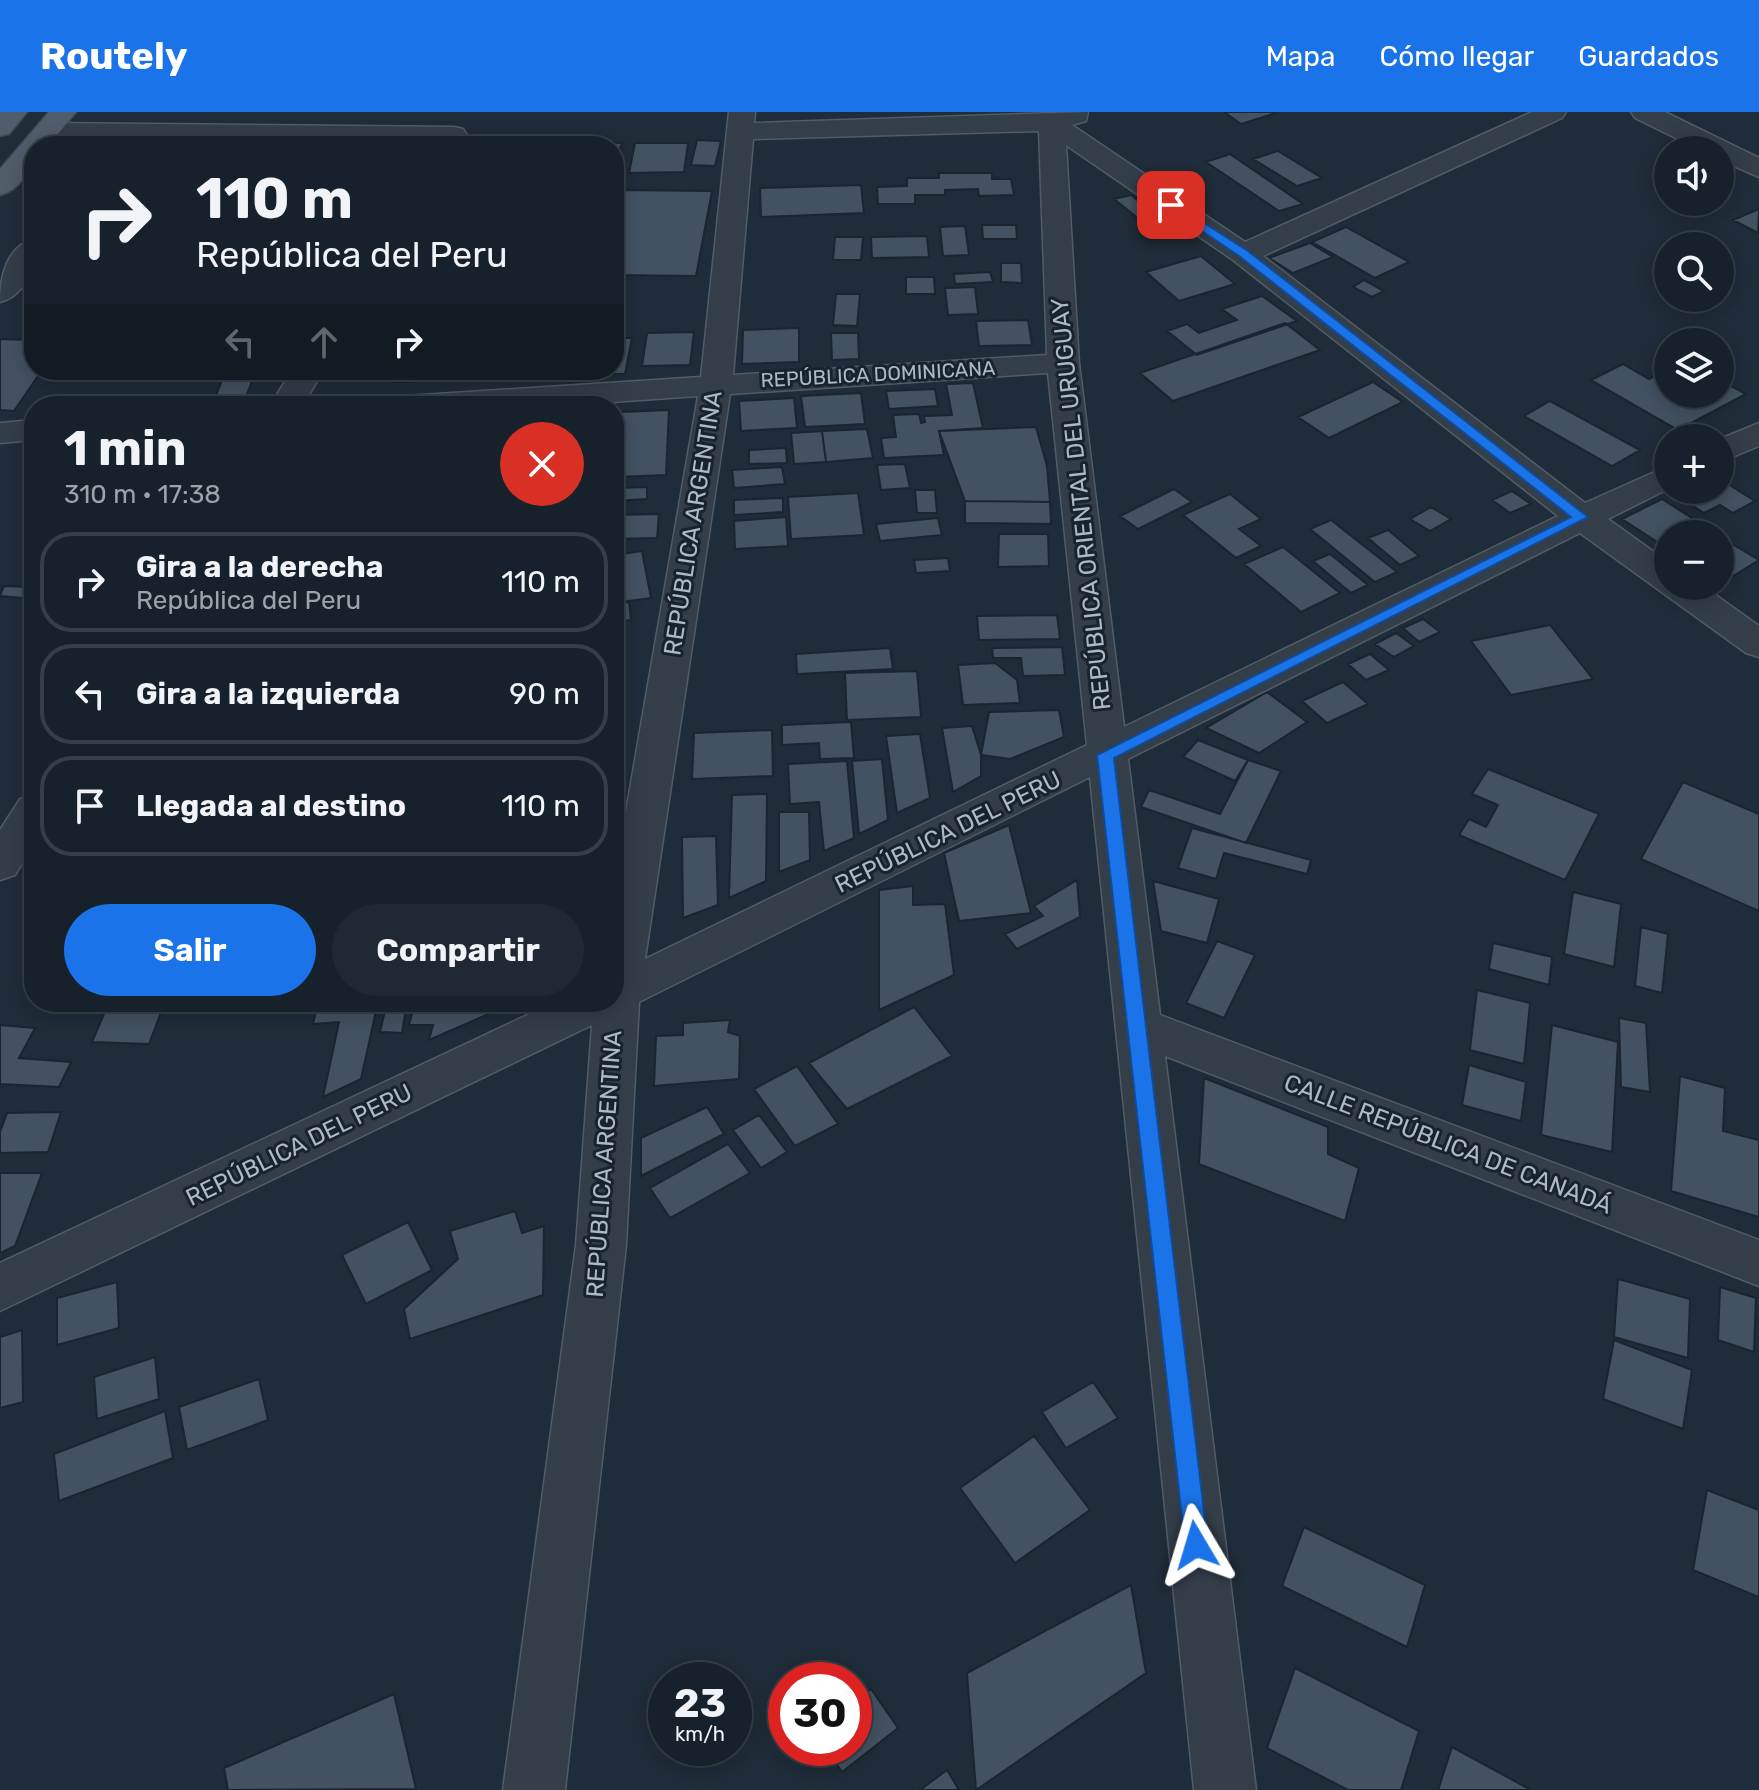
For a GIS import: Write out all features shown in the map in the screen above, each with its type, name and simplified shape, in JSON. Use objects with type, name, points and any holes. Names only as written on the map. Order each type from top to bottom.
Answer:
[{"type":"main road","points":[[0,128],[14,112]]},
{"type":"main road","points":[[0,187],[24,158]]},
{"type":"street","points":[[1644,112],[1759,169]]},
{"type":"street","points":[[741,121],[1063,116],[1581,517],[1654,569]]},
{"type":"street","name":"REPÚBLICA ORIENTAL DEL URUGUAY","points":[[1063,116],[1063,363],[1105,755],[1225,1790]]},
{"type":"street","points":[[1243,254],[1531,116]]},
{"type":"street","name":"REPÚBLICA ARGENTINA","points":[[624,915],[716,384],[741,121]]},
{"type":"street","points":[[44,134],[80,136]]},
{"type":"street","points":[[0,293],[24,261]]},
{"type":"street","name":"REPÚBLICA DOMINICANA","points":[[547,396],[1063,363]]},
{"type":"street","points":[[0,433],[24,431]]},
{"type":"street","points":[[1734,445],[1759,433]]},
{"type":"street","name":"REPÚBLICA DEL PERU","points":[[624,989],[1654,483]]},
{"type":"street","points":[[1698,600],[1759,644]]},
{"type":"street","points":[[0,864],[24,826]]},
{"type":"street","name":"REPÚBLICA DEL PERU","points":[[0,1288],[577,1012]]},
{"type":"street","name":"REPÚBLICA ARGENTINA","points":[[534,1790],[601,1245],[609,1012]]},
{"type":"street","name":"CALLE REPÚBLICA DE CANADÁ","points":[[1136,1025],[1759,1263]]},
{"type":"building","points":[[1224,112],[1275,112],[1276,113],[1241,124]]},
{"type":"building","points":[[697,140],[721,141],[715,166],[691,165]]},
{"type":"building","points":[[635,143],[688,143],[684,172],[629,173]]},
{"type":"building","points":[[1278,151],[1322,178],[1297,186],[1253,159]]},
{"type":"building","points":[[1230,154],[1303,204],[1279,211],[1206,162]]},
{"type":"building","points":[[939,173],[992,173],[992,179],[1011,179],[1014,195],[979,196],[978,189],[945,190],[945,195],[915,195],[915,204],[878,204],[877,187],[907,186],[907,178],[939,178]]},
{"type":"building","points":[[861,185],[864,213],[761,217],[760,188]]},
{"type":"building","points":[[624,190],[712,191],[696,276],[624,275]]},
{"type":"building","points":[[1131,195],[1167,224],[1150,228],[1114,199]]},
{"type":"building","points":[[1759,209],[1758,233],[1733,220]]},
{"type":"building","points":[[982,225],[1016,225],[1017,239],[983,239]]},
{"type":"building","points":[[965,226],[969,255],[943,256],[940,227]]},
{"type":"building","points":[[1346,227],[1409,262],[1375,278],[1312,242]]},
{"type":"building","points":[[927,236],[929,257],[872,258],[871,237]]},
{"type":"building","points":[[835,237],[863,237],[861,260],[833,260]]},
{"type":"building","points":[[1310,243],[1333,257],[1293,273],[1269,258]]},
{"type":"building","points":[[1201,256],[1235,284],[1179,301],[1146,272]]},
{"type":"building","points":[[1001,263],[1021,263],[1022,283],[1001,282]]},
{"type":"building","points":[[990,272],[993,282],[955,284],[954,274]]},
{"type":"building","points":[[906,277],[934,277],[935,294],[906,294]]},
{"type":"building","points":[[1364,280],[1384,291],[1372,297],[1353,287]]},
{"type":"building","points":[[975,287],[978,314],[948,315],[945,288]]},
{"type":"building","points":[[836,294],[860,294],[857,326],[833,325]]},
{"type":"building","points":[[1262,296],[1297,321],[1197,355],[1167,331],[1187,324],[1199,333],[1237,320],[1222,309]]},
{"type":"building","points":[[1028,320],[1032,345],[979,346],[976,321]]},
{"type":"building","points":[[1285,323],[1320,350],[1173,401],[1140,373]]},
{"type":"building","points":[[799,328],[799,362],[742,364],[743,330]]},
{"type":"building","points":[[694,332],[690,365],[642,366],[647,333]]},
{"type":"building","points":[[831,333],[858,333],[859,359],[832,360]]},
{"type":"building","points":[[624,338],[632,338],[625,374]]},
{"type":"building","points":[[0,339],[24,340],[24,380],[35,380],[14,411],[0,410]]},
{"type":"building","points":[[1623,364],[1649,379],[1654,376],[1654,408],[1720,408],[1689,424],[1668,424],[1591,380]]},
{"type":"building","points":[[222,380],[252,380],[246,396],[216,396]]},
{"type":"building","points":[[1373,382],[1403,402],[1329,438],[1298,417]]},
{"type":"building","points":[[973,383],[983,428],[939,431],[944,455],[884,458],[881,438],[896,437],[893,415],[919,414],[921,423],[925,422],[924,416],[952,415],[946,384]]},
{"type":"building","points":[[1734,388],[1746,394],[1734,400]]},
{"type":"building","points":[[935,389],[938,406],[889,409],[886,391]]},
{"type":"building","points":[[861,393],[865,424],[805,427],[801,396]]},
{"type":"building","points":[[794,398],[797,428],[741,431],[739,401]]},
{"type":"building","points":[[1550,401],[1640,450],[1612,466],[1524,416]]},
{"type":"building","points":[[669,410],[666,475],[624,477],[624,412]]},
{"type":"building","points":[[1036,427],[1047,466],[1050,502],[965,501],[939,431]]},
{"type":"building","points":[[867,429],[873,458],[826,462],[822,431]]},
{"type":"building","points":[[822,431],[826,462],[794,464],[791,433]]},
{"type":"building","points":[[786,448],[787,463],[749,464],[749,450]]},
{"type":"building","points":[[905,464],[910,488],[881,490],[877,465]]},
{"type":"building","points":[[782,467],[785,484],[734,488],[732,470]]},
{"type":"building","points":[[647,487],[647,499],[624,500],[624,488]]},
{"type":"building","points":[[1734,488],[1755,501],[1733,513],[1720,505],[1704,513],[1690,504],[1734,504]]},
{"type":"building","points":[[1174,489],[1192,502],[1138,529],[1120,516]]},
{"type":"building","points":[[915,490],[935,490],[937,513],[917,513]]},
{"type":"building","points":[[1512,491],[1531,504],[1510,513],[1492,500]]},
{"type":"building","points":[[858,493],[864,535],[791,539],[788,497]]},
{"type":"building","points":[[1230,494],[1261,519],[1239,529],[1261,546],[1236,558],[1183,515]]},
{"type":"building","points":[[783,498],[783,512],[734,515],[734,500]]},
{"type":"building","points":[[965,501],[1050,502],[1051,524],[965,523]]},
{"type":"building","points":[[1654,503],[1670,504],[1695,520],[1654,520],[1654,540],[1622,519]]},
{"type":"building","points":[[1431,507],[1451,519],[1430,531],[1410,519]]},
{"type":"building","points":[[659,514],[657,538],[624,539],[624,515]]},
{"type":"building","points":[[786,517],[788,546],[735,549],[734,521]]},
{"type":"building","points":[[938,518],[942,535],[880,541],[876,524]]},
{"type":"building","points":[[1331,520],[1397,572],[1375,582],[1310,529]]},
{"type":"building","points":[[1388,530],[1419,556],[1400,565],[1368,538]]},
{"type":"building","points":[[999,534],[1048,534],[1049,566],[998,567]]},
{"type":"building","points":[[1734,545],[1759,560],[1734,575]]},
{"type":"building","points":[[1283,547],[1340,593],[1301,612],[1244,564]]},
{"type":"building","points":[[642,551],[651,598],[624,602],[624,554]]},
{"type":"building","points":[[1330,554],[1368,585],[1351,593],[1313,561]]},
{"type":"building","points":[[948,558],[950,571],[916,573],[914,560]]},
{"type":"building","points":[[4,586],[24,587],[24,598],[0,596]]},
{"type":"building","points":[[629,602],[631,620],[624,621],[624,603]]},
{"type":"building","points":[[1057,615],[1060,639],[979,640],[977,616]]},
{"type":"building","points":[[1423,619],[1440,632],[1419,642],[1403,628]]},
{"type":"building","points":[[1550,625],[1593,679],[1511,695],[1471,641]]},
{"type":"building","points":[[1396,633],[1414,646],[1394,657],[1375,644]]},
{"type":"building","points":[[1062,647],[1065,675],[1023,676],[1021,658],[993,658],[992,648]]},
{"type":"building","points":[[890,648],[893,669],[797,674],[796,654]]},
{"type":"building","points":[[1370,654],[1389,670],[1366,680],[1348,664]]},
{"type":"building","points":[[995,663],[1017,680],[1020,703],[963,705],[958,665]]},
{"type":"building","points":[[917,671],[921,717],[847,720],[845,673]]},
{"type":"building","points":[[1343,682],[1368,704],[1327,723],[1302,701]]},
{"type":"building","points":[[1267,692],[1307,722],[1259,753],[1206,728]]},
{"type":"building","points":[[1059,710],[1064,737],[1010,759],[981,755],[989,712]]},
{"type":"building","points":[[851,722],[854,758],[820,759],[819,743],[782,745],[782,725]]},
{"type":"building","points":[[972,726],[981,755],[981,776],[953,792],[942,728]]},
{"type":"building","points":[[772,730],[773,776],[692,779],[694,733]]},
{"type":"building","points":[[920,734],[930,798],[897,813],[886,736]]},
{"type":"building","points":[[1198,740],[1248,760],[1235,781],[1183,757]]},
{"type":"building","points":[[882,759],[888,820],[859,834],[852,761]]},
{"type":"building","points":[[1248,760],[1281,771],[1246,843],[1141,807],[1149,790],[1220,814]]},
{"type":"building","points":[[847,761],[854,838],[824,851],[819,802],[790,804],[788,764]]},
{"type":"building","points":[[1488,769],[1599,814],[1565,880],[1459,835],[1469,819],[1486,827],[1498,805],[1472,794]]},
{"type":"building","points":[[1683,782],[1759,814],[1759,911],[1641,859]]},
{"type":"building","points":[[767,794],[766,881],[729,898],[732,795]]},
{"type":"building","points":[[779,812],[809,812],[810,860],[779,872]]},
{"type":"building","points":[[1009,825],[1031,913],[959,921],[944,853]]},
{"type":"building","points":[[1192,828],[1311,860],[1307,874],[1224,853],[1216,879],[1178,868]]},
{"type":"building","points":[[716,836],[718,905],[683,918],[682,837]]},
{"type":"building","points":[[1077,880],[1080,917],[1017,949],[1005,934],[1043,916],[1034,906]]},
{"type":"building","points":[[1153,881],[1219,899],[1207,943],[1161,931]]},
{"type":"building","points":[[913,886],[913,905],[945,904],[954,975],[879,1010],[879,890]]},
{"type":"building","points":[[1573,892],[1621,904],[1614,967],[1564,954]]},
{"type":"building","points":[[1641,927],[1668,934],[1662,993],[1635,986]]},
{"type":"building","points":[[1217,941],[1255,955],[1224,1018],[1186,1003]]},
{"type":"building","points":[[1493,943],[1552,957],[1549,985],[1489,969]]},
{"type":"building","points":[[1477,990],[1530,1003],[1524,1064],[1470,1050]]},
{"type":"building","points":[[914,1007],[952,1056],[847,1109],[809,1063]]},
{"type":"building","points":[[105,1012],[161,1012],[149,1044],[92,1042]]},
{"type":"building","points":[[316,1012],[376,1012],[361,1079],[323,1097],[339,1022],[313,1024]]},
{"type":"building","points":[[385,1012],[405,1012],[402,1033],[380,1032]]},
{"type":"building","points":[[412,1012],[493,1012],[429,1040],[433,1025],[409,1025]]},
{"type":"building","points":[[1619,1018],[1646,1023],[1650,1092],[1621,1087]]},
{"type":"building","points":[[730,1020],[728,1032],[740,1036],[739,1079],[654,1086],[656,1036],[683,1035],[683,1023]]},
{"type":"building","points":[[0,1025],[35,1028],[19,1058],[71,1062],[59,1087],[0,1084]]},
{"type":"building","points":[[1552,1025],[1618,1042],[1612,1152],[1541,1135]]},
{"type":"building","points":[[1469,1065],[1526,1082],[1521,1121],[1462,1105]]},
{"type":"building","points":[[797,1066],[838,1124],[795,1146],[754,1089]]},
{"type":"building","points":[[1680,1076],[1725,1088],[1723,1131],[1759,1140],[1759,1217],[1671,1191]]},
{"type":"building","points":[[1204,1078],[1328,1127],[1328,1154],[1359,1168],[1345,1221],[1199,1164]]},
{"type":"building","points":[[707,1107],[724,1134],[641,1176],[641,1138]]},
{"type":"building","points":[[61,1112],[48,1152],[0,1153],[0,1132],[7,1113]]},
{"type":"building","points":[[759,1115],[787,1152],[761,1168],[733,1130]]},
{"type":"building","points":[[728,1144],[750,1173],[670,1218],[650,1188]]},
{"type":"building","points":[[0,1173],[42,1173],[15,1246],[0,1253]]},
{"type":"building","points":[[515,1211],[522,1233],[544,1226],[543,1295],[410,1339],[404,1309],[458,1259],[450,1231]]},
{"type":"building","points":[[408,1222],[432,1270],[366,1304],[342,1255]]},
{"type":"building","points":[[1618,1279],[1690,1299],[1688,1358],[1614,1337]]},
{"type":"building","points":[[117,1282],[119,1328],[57,1345],[57,1298]]},
{"type":"building","points":[[1720,1287],[1756,1298],[1754,1352],[1718,1340]]},
{"type":"building","points":[[22,1330],[23,1402],[0,1408],[0,1337]]},
{"type":"building","points":[[1614,1340],[1692,1370],[1683,1429],[1603,1399]]},
{"type":"building","points":[[155,1357],[159,1399],[97,1419],[94,1377]]},
{"type":"building","points":[[259,1379],[268,1420],[187,1450],[179,1407]]},
{"type":"building","points":[[1093,1382],[1118,1418],[1066,1448],[1042,1412]]},
{"type":"building","points":[[165,1411],[173,1458],[59,1501],[54,1454]]},
{"type":"building","points":[[1034,1436],[1090,1510],[1015,1563],[960,1488]]},
{"type":"building","points":[[1707,1490],[1759,1510],[1759,1597],[1693,1570]]},
{"type":"building","points":[[1304,1527],[1425,1585],[1407,1647],[1282,1586]]},
{"type":"building","points":[[1131,1585],[1146,1673],[976,1790],[967,1673]]},
{"type":"building","points":[[1295,1668],[1419,1731],[1401,1790],[1348,1790],[1267,1748]]},
{"type":"building","points":[[872,1690],[898,1728],[872,1748]]},
{"type":"building","points":[[394,1694],[416,1789],[228,1790],[224,1768]]},
{"type":"building","points":[[1452,1747],[1531,1790],[1438,1790]]},
{"type":"building","points":[[947,1770],[959,1790],[920,1790]]},
{"type":"route","points":[[1171,205],[1243,254],[1581,517],[1105,755],[1196,1545]]}]
